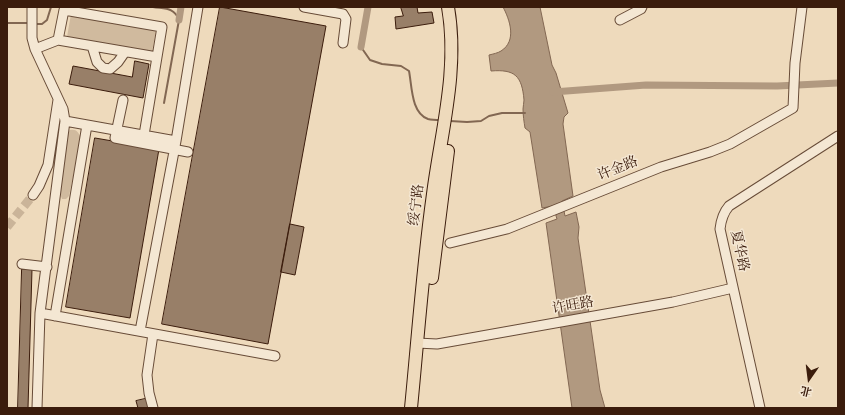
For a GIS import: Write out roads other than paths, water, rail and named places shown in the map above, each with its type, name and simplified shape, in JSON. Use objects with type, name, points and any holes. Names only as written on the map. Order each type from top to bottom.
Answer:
[{"type":"main road","name":"绥宁路","points":[[419,408],[421,344],[433,193],[446,139],[448,120],[452,49],[451,25],[448,7]]},
{"type":"main road","name":"绥宁路","points":[[448,120],[458,74],[458,25],[455,7]]},
{"type":"main road","name":"绥宁路","points":[[411,408],[421,344]]},
{"type":"street","points":[[32,7],[32,38],[63,109],[65,121],[40,313],[37,408]]},
{"type":"street","points":[[140,332],[175,145],[198,7]]},
{"type":"street","points":[[304,7],[343,14],[346,19],[343,43]]},
{"type":"street","points":[[624,14],[642,7]]},
{"type":"street","name":"许金路","points":[[450,243],[507,229],[661,167],[710,152],[730,144],[793,108],[795,72],[802,7]]},
{"type":"street","points":[[58,40],[64,10],[162,27],[144,135]]},
{"type":"street","points":[[36,49],[58,40],[157,57]]},
{"type":"street","points":[[92,46],[97,62],[103,68],[110,69],[118,62],[125,52]]},
{"type":"street","points":[[33,195],[48,166],[58,110],[58,99]]},
{"type":"street","points":[[123,100],[116,138],[175,145]]},
{"type":"street","points":[[65,121],[144,135],[175,145],[188,152]]},
{"type":"street","points":[[55,316],[87,125]]},
{"type":"street","name":"夏华路","points":[[760,408],[720,229],[724,211],[728,206],[838,136]]},
{"type":"street","points":[[22,264],[47,267]]},
{"type":"street","name":"许旺路","points":[[421,344],[437,344],[598,316],[673,302],[733,288]]},
{"type":"street","points":[[40,313],[275,356]]},
{"type":"street","points":[[153,334],[147,375],[149,393],[153,408]]},
{"type":"waterway","points":[[34,24],[42,24],[47,20],[51,7]]},
{"type":"waterway","points":[[153,7],[172,11],[179,20],[164,103]]},
{"type":"waterway","points":[[179,20],[181,7]]},
{"type":"waterway","points":[[361,47],[368,7]]},
{"type":"waterway","points":[[7,23],[30,23]]},
{"type":"waterway","points":[[361,47],[370,60],[382,64],[401,66],[409,71],[413,98],[418,111],[422,116],[428,119],[441,120]]},
{"type":"waterway","points":[[553,92],[646,85],[777,86],[838,83]]},
{"type":"waterway","points":[[450,121],[481,121],[489,116],[502,113],[525,113]]},
{"type":"tunnel","points":[[7,227],[33,195]]}]
